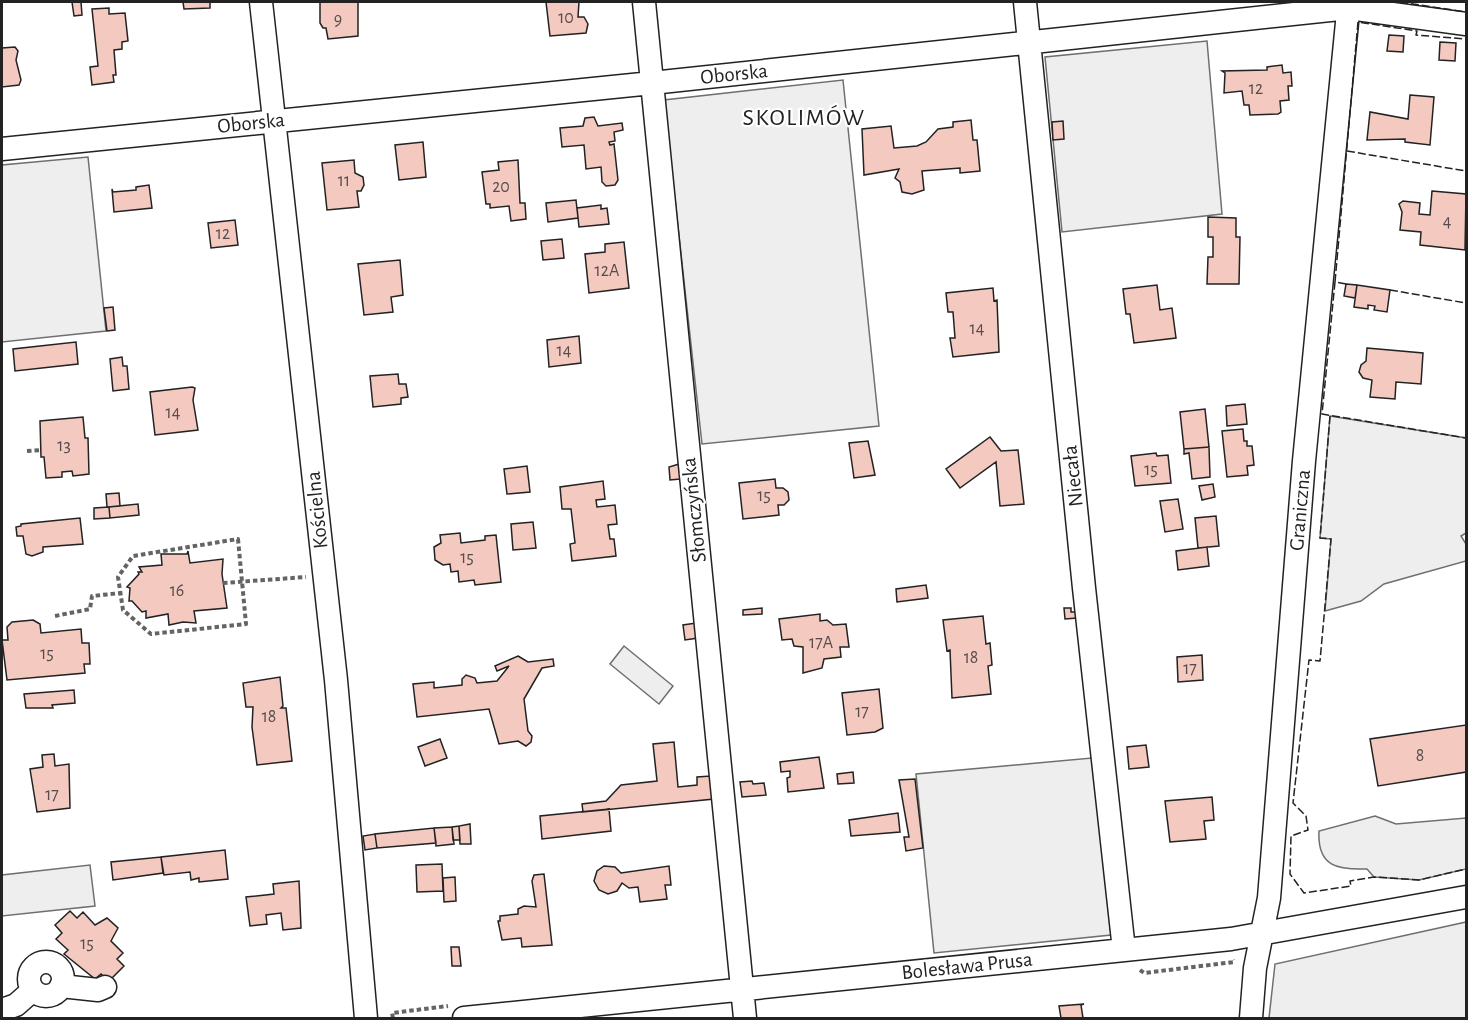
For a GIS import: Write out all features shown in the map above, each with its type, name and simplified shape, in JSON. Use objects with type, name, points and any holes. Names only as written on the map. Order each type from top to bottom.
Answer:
[{"type":"street","name":"Kościelna","points":[[261,2],[336,680],[366,1018]]},
{"type":"street","name":"Słomczyńska","points":[[644,2],[745,1018]]},
{"type":"street","name":"Niecała","points":[[1025,2],[1084,588],[1124,950]]},
{"type":"street","name":"Oborska","points":[[2,149],[652,83],[1349,5],[1467,24]]},
{"type":"street","name":"Graniczna","points":[[1251,1018],[1255,968],[1269,898],[1304,461],[1349,5]]},
{"type":"street","name":"Bolesława Prusa","points":[[464,1018],[1263,934],[1467,897]]},
{"type":"street","points":[[2,1010],[16,1005],[33,990],[48,996],[61,986],[98,990],[105,987]]},
{"type":"path","points":[[27,452],[41,450]]},
{"type":"path","points":[[238,539],[242,582],[246,624],[151,634],[123,610],[118,577],[133,556],[238,539]]},
{"type":"path","points":[[223,584],[309,577]]},
{"type":"path","points":[[55,616],[90,609],[92,596],[120,593]]},
{"type":"shaded area","points":[[1207,41],[1222,214],[1062,232],[1045,57]]},
{"type":"shaded area","points":[[843,80],[879,426],[702,444],[664,100]]},
{"type":"shaded area","points":[[88,157],[106,331],[2,342],[2,165]]},
{"type":"shaded area","points":[[1330,416],[1466,438],[1466,533],[1461,536],[1466,544],[1466,561],[1384,584],[1361,601],[1325,611],[1331,539],[1320,538]]},
{"type":"shaded area","points":[[624,646],[673,686],[659,704],[610,664]]},
{"type":"shaded area","points":[[1092,758],[1111,935],[934,953],[916,774]]},
{"type":"shaded area","points":[[1375,816],[1396,824],[1466,818],[1466,869],[1419,880],[1374,877],[1367,869],[1347,869],[1331,864],[1326,859],[1319,843],[1319,831]]},
{"type":"shaded area","points":[[90,865],[95,906],[2,916],[2,875]]},
{"type":"shaded area","points":[[1466,922],[1466,1018],[1269,1018],[1275,964]]},
{"type":"building","points":[[72,2],[81,2],[82,15],[74,16]]},
{"type":"building","points":[[183,2],[210,2],[210,8],[184,9]]},
{"type":"building","points":[[320,2],[358,2],[358,36],[328,39],[326,28],[323,28],[320,23]]},
{"type":"building","points":[[546,2],[579,2],[578,17],[584,17],[588,24],[586,33],[550,36]]},
{"type":"building","points":[[109,8],[109,14],[125,13],[128,41],[122,42],[122,49],[114,50],[116,75],[113,75],[114,82],[92,85],[90,67],[98,66],[92,9]]},
{"type":"building","points":[[1389,35],[1404,36],[1403,52],[1387,51]]},
{"type":"building","points":[[1440,42],[1456,43],[1455,61],[1439,60]]},
{"type":"building","points":[[15,47],[18,51],[16,60],[21,80],[19,85],[2,87],[2,48]]},
{"type":"building","points":[[1282,65],[1283,73],[1291,72],[1292,86],[1288,86],[1289,100],[1280,101],[1281,112],[1278,114],[1250,115],[1249,105],[1244,105],[1242,91],[1224,93],[1225,73],[1222,71],[1267,70],[1267,67]]},
{"type":"building","points":[[1410,95],[1434,97],[1430,145],[1405,142],[1405,139],[1367,140],[1370,112],[1408,119]]},
{"type":"building","points":[[594,117],[598,126],[622,123],[623,130],[614,132],[615,141],[609,142],[610,145],[614,144],[618,180],[615,185],[606,186],[602,182],[601,167],[586,169],[584,145],[562,147],[560,128],[583,126],[585,118]]},
{"type":"building","points":[[971,120],[973,140],[977,140],[980,171],[960,173],[960,168],[922,171],[924,190],[912,194],[902,192],[900,182],[895,178],[899,169],[864,175],[862,129],[891,126],[894,148],[917,146],[926,142],[938,129],[953,127],[953,122]]},
{"type":"building","points":[[1063,121],[1064,139],[1053,140],[1052,122]]},
{"type":"building","points":[[423,142],[426,177],[399,180],[395,145]]},
{"type":"building","points":[[354,160],[355,173],[363,177],[364,185],[361,191],[357,191],[359,207],[327,210],[322,163]]},
{"type":"building","points":[[518,160],[520,203],[525,203],[526,219],[511,221],[509,206],[490,208],[490,204],[486,204],[482,172],[499,170],[498,162]]},
{"type":"building","points":[[149,185],[152,208],[114,212],[112,189],[113,192],[136,190],[136,187]]},
{"type":"building","points":[[1432,191],[1466,194],[1465,250],[1420,245],[1421,232],[1400,230],[1402,212],[1399,204],[1403,201],[1420,203],[1419,214],[1430,215]]},
{"type":"building","points":[[576,200],[578,218],[548,222],[546,203]]},
{"type":"building","points":[[601,205],[601,209],[607,208],[609,224],[579,227],[577,208]]},
{"type":"building","points":[[1208,217],[1236,218],[1236,237],[1240,237],[1239,284],[1207,284],[1208,257],[1213,257],[1213,237],[1208,237]]},
{"type":"building","points":[[235,220],[238,245],[211,248],[208,223]]},
{"type":"building","points":[[562,239],[564,258],[543,260],[541,241]]},
{"type":"building","points":[[624,242],[629,288],[589,293],[585,254],[605,252],[605,244]]},
{"type":"building","points":[[400,260],[403,295],[391,297],[393,312],[364,315],[358,264]]},
{"type":"building","points":[[1346,284],[1357,285],[1355,298],[1344,296]]},
{"type":"building","points":[[1157,285],[1160,310],[1172,308],[1176,338],[1134,343],[1130,314],[1126,314],[1123,289]]},
{"type":"building","points":[[1357,285],[1390,290],[1387,312],[1374,310],[1375,306],[1368,305],[1368,309],[1354,307]]},
{"type":"building","points":[[993,288],[994,301],[997,300],[999,352],[953,357],[950,338],[955,338],[953,312],[948,312],[946,293]]},
{"type":"building","points":[[113,307],[115,330],[107,331],[104,308]]},
{"type":"building","points":[[579,336],[581,363],[549,367],[547,340]]},
{"type":"building","points":[[76,342],[78,364],[15,371],[13,349]]},
{"type":"building","points":[[1367,348],[1423,353],[1421,384],[1396,382],[1395,399],[1370,397],[1372,380],[1363,378],[1359,372],[1361,365],[1366,361]]},
{"type":"building","points":[[122,357],[123,366],[127,366],[129,389],[113,391],[110,359]]},
{"type":"building","points":[[398,374],[399,384],[406,384],[408,397],[401,398],[401,404],[373,407],[370,376]]},
{"type":"building","points":[[195,388],[193,400],[198,430],[155,435],[150,392]]},
{"type":"building","points":[[1245,404],[1247,424],[1227,426],[1226,406]]},
{"type":"building","points":[[1205,409],[1209,447],[1184,449],[1180,412]]},
{"type":"building","points":[[83,417],[85,438],[88,438],[89,474],[73,476],[72,471],[62,472],[62,477],[46,478],[44,457],[41,457],[40,421]]},
{"type":"building","points":[[1243,429],[1244,441],[1247,441],[1247,446],[1252,446],[1254,465],[1247,466],[1248,475],[1227,477],[1222,431]]},
{"type":"building","points":[[990,437],[1001,451],[1018,450],[1024,504],[1000,506],[996,462],[960,488],[946,469]]},
{"type":"building","points":[[868,441],[875,475],[854,478],[849,443]]},
{"type":"building","points":[[1209,447],[1210,477],[1192,479],[1189,453],[1184,454],[1184,449]]},
{"type":"building","points":[[1156,453],[1157,456],[1168,455],[1171,483],[1135,486],[1131,456]]},
{"type":"building","points":[[679,464],[680,479],[670,480],[669,467]]},
{"type":"building","points":[[527,466],[530,492],[507,494],[504,469]]},
{"type":"building","points":[[775,479],[776,488],[783,488],[788,492],[789,500],[784,505],[778,505],[779,515],[743,519],[739,483]]},
{"type":"building","points":[[603,481],[605,499],[596,500],[597,507],[615,505],[617,524],[608,525],[610,539],[614,539],[616,556],[572,561],[570,544],[575,543],[571,509],[562,509],[560,487]]},
{"type":"building","points":[[1213,484],[1215,497],[1202,500],[1199,486]]},
{"type":"building","points":[[119,493],[120,506],[107,507],[106,494]]},
{"type":"building","points":[[1178,499],[1183,529],[1165,532],[1160,501]]},
{"type":"building","points":[[138,504],[139,515],[110,518],[109,507]]},
{"type":"building","points":[[109,507],[110,518],[94,519],[94,508]]},
{"type":"building","points":[[1216,516],[1219,546],[1198,548],[1195,518]]},
{"type":"building","points":[[80,518],[83,544],[43,547],[43,552],[32,556],[26,554],[23,536],[17,536],[16,527],[21,524]]},
{"type":"building","points":[[533,522],[536,548],[513,550],[511,524]]},
{"type":"building","points":[[460,533],[461,543],[485,540],[485,536],[496,535],[501,582],[475,585],[474,580],[459,582],[458,571],[451,572],[450,564],[443,565],[435,560],[434,547],[441,543],[440,535]]},
{"type":"building","points":[[1207,547],[1209,566],[1178,570],[1176,551]]},
{"type":"building","points":[[188,551],[190,563],[223,559],[222,574],[227,608],[194,611],[196,623],[183,622],[169,625],[168,614],[146,618],[146,611],[142,612],[132,601],[129,601],[130,588],[127,587],[139,574],[138,572],[142,572],[139,567],[162,565],[161,554],[187,554]]},
{"type":"building","points":[[926,585],[928,598],[897,602],[896,589]]},
{"type":"building","points":[[762,608],[762,614],[743,615],[743,610]]},
{"type":"building","points":[[1064,608],[1071,608],[1071,612],[1076,612],[1077,618],[1065,619]]},
{"type":"building","points":[[820,614],[820,621],[827,620],[833,625],[846,624],[849,647],[840,647],[841,657],[824,659],[822,668],[803,673],[803,647],[794,646],[792,639],[782,640],[779,619]]},
{"type":"building","points":[[983,616],[986,644],[990,643],[992,665],[988,666],[991,694],[952,698],[950,650],[947,651],[943,620]]},
{"type":"building","points":[[33,620],[40,624],[41,633],[81,629],[82,643],[89,643],[90,664],[84,664],[85,673],[7,680],[2,640],[8,640],[7,627],[12,622]]},
{"type":"building","points":[[696,623],[698,638],[685,640],[683,625]]},
{"type":"building","points":[[1202,655],[1203,680],[1178,682],[1177,657]]},
{"type":"building","points":[[518,656],[528,662],[553,659],[554,666],[542,668],[524,699],[528,731],[532,736],[531,742],[526,746],[518,741],[499,744],[489,709],[417,717],[413,684],[434,682],[434,688],[462,685],[462,679],[466,675],[475,678],[477,683],[497,681],[509,666],[497,671],[495,666]]},
{"type":"building","points":[[280,677],[283,706],[281,708],[286,708],[292,761],[257,765],[252,727],[253,707],[246,707],[243,683]]},
{"type":"building","points":[[879,689],[883,728],[875,732],[847,735],[842,693]]},
{"type":"building","points":[[74,690],[75,703],[52,705],[53,708],[26,708],[24,694]]},
{"type":"building","points":[[1466,725],[1466,772],[1378,786],[1370,739]]},
{"type":"building","points":[[440,739],[447,758],[425,766],[418,747]]},
{"type":"building","points":[[674,742],[678,787],[697,785],[697,777],[711,776],[714,799],[583,812],[582,804],[606,801],[621,785],[657,781],[653,744]]},
{"type":"building","points":[[1146,745],[1149,767],[1129,769],[1127,747]]},
{"type":"building","points":[[54,754],[55,766],[69,764],[70,808],[37,812],[30,769],[43,767],[42,755]]},
{"type":"building","points":[[819,757],[824,788],[788,792],[787,778],[790,777],[790,771],[781,772],[780,762]]},
{"type":"building","points":[[853,772],[854,783],[838,784],[837,774]]},
{"type":"building","points":[[915,779],[923,848],[906,851],[904,837],[909,837],[899,780]]},
{"type":"building","points":[[752,781],[753,784],[764,783],[766,795],[742,797],[740,782]]},
{"type":"building","points":[[1212,797],[1214,820],[1204,821],[1206,839],[1170,842],[1165,801]]},
{"type":"building","points":[[609,809],[611,831],[542,839],[540,816]]},
{"type":"building","points":[[898,813],[900,832],[851,836],[849,820]]},
{"type":"building","points":[[470,824],[471,844],[460,844],[459,826]]},
{"type":"building","points":[[459,826],[460,840],[453,840],[452,827]]},
{"type":"building","points":[[452,827],[454,844],[436,846],[434,828]]},
{"type":"building","points":[[434,828],[436,843],[377,848],[375,834]]},
{"type":"building","points":[[375,834],[377,848],[365,850],[363,836]]},
{"type":"building","points":[[225,850],[228,879],[199,882],[199,878],[191,880],[190,872],[164,875],[161,857]]},
{"type":"building","points":[[161,857],[163,873],[113,880],[111,862]]},
{"type":"building","points":[[442,864],[443,891],[417,892],[416,865]]},
{"type":"building","points":[[604,866],[615,867],[621,873],[669,866],[671,885],[665,885],[667,899],[640,902],[638,887],[629,888],[622,883],[617,891],[608,894],[599,890],[594,881],[597,871]]},
{"type":"building","points":[[544,874],[552,945],[522,947],[521,938],[502,940],[498,921],[500,921],[500,916],[518,914],[518,909],[524,906],[536,907],[532,881],[534,875]]},
{"type":"building","points":[[455,877],[456,901],[444,902],[443,878]]},
{"type":"building","points":[[299,881],[301,928],[283,930],[281,913],[266,915],[267,924],[250,926],[246,897],[274,894],[273,884]]},
{"type":"building","points":[[70,911],[77,918],[83,912],[95,925],[107,918],[118,928],[111,941],[123,953],[117,959],[124,966],[109,981],[101,974],[95,979],[64,954],[68,950],[56,939],[62,933],[55,925]]},
{"type":"building","points":[[451,947],[459,947],[461,966],[452,966]]},
{"type":"building","points":[[1084,1004],[1081,1005],[1083,1018],[1061,1018],[1059,1006]]},
{"type":"fence","points":[[1400,2],[1466,12]]},
{"type":"fence","points":[[1335,282],[1358,22],[1417,31],[1416,35],[1466,39]]},
{"type":"fence","points":[[1347,151],[1466,171]]},
{"type":"fence","points":[[1346,284],[1335,282],[1322,414],[1466,438]]},
{"type":"fence","points":[[1390,290],[1466,303]]},
{"type":"fence","points":[[1330,416],[1320,538],[1331,539],[1320,661],[1309,660],[1293,803],[1306,816],[1308,830],[1291,836],[1290,874],[1304,893],[1351,886],[1350,881],[1374,877],[1419,880],[1466,869]]},
{"type":"district","name":"SKOLIMÓW","points":[[804,118]]}]
